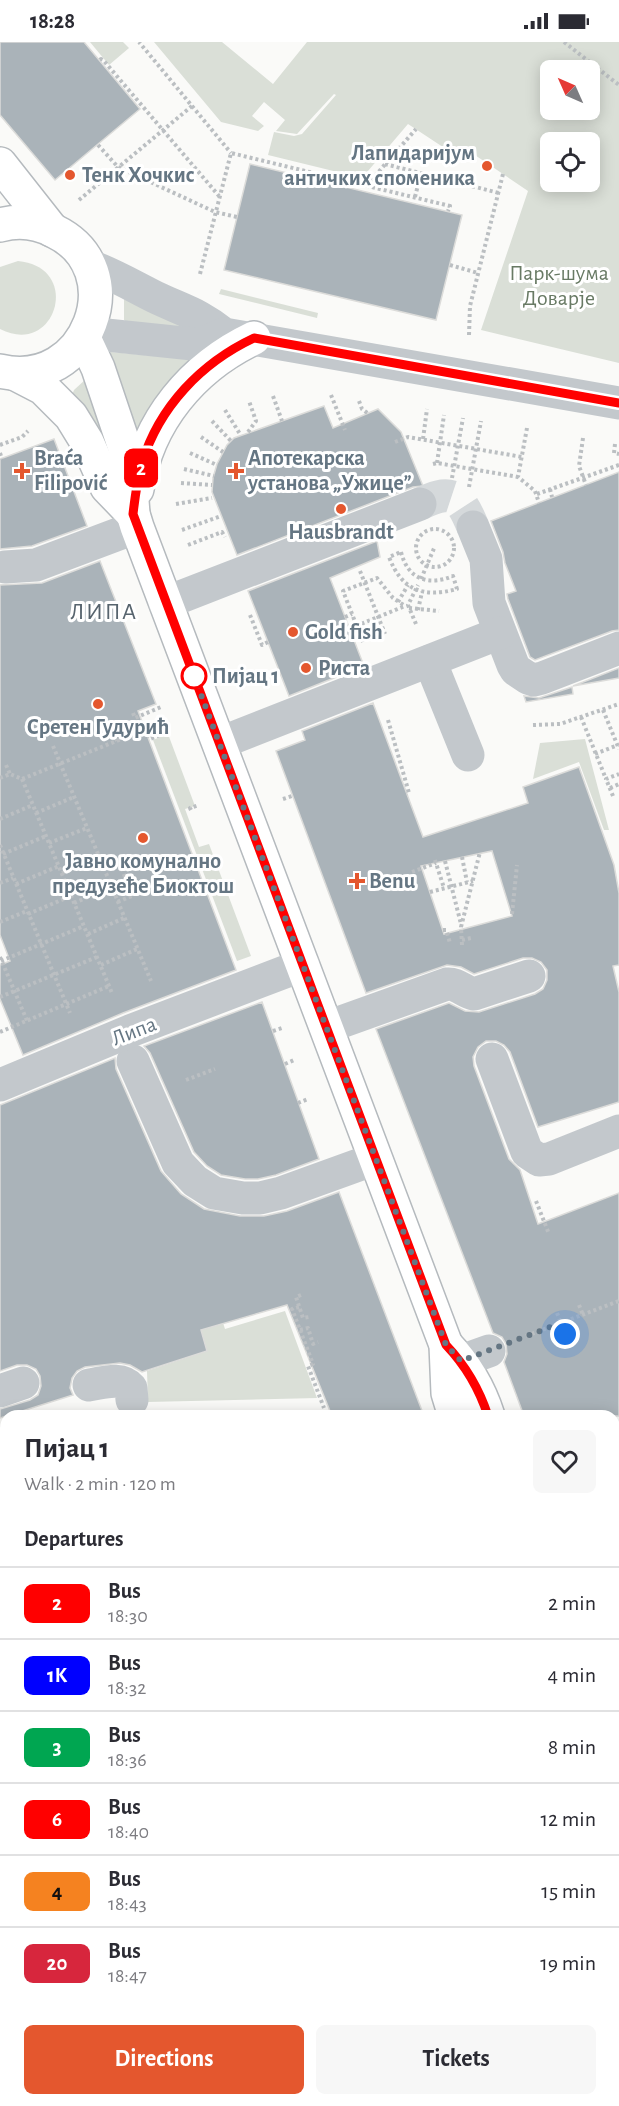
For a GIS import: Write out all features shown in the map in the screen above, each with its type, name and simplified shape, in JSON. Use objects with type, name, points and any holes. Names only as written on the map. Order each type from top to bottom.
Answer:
[{"type":"main road","points":[[0,164],[52,230]]},
{"type":"main road","points":[[0,225],[28,223],[52,230],[67,238],[79,250],[88,265],[94,282],[96,298],[93,316],[85,335],[72,352],[52,366],[29,373],[8,372]]},
{"type":"main road","points":[[85,335],[129,460],[135,521],[165,603],[220,742],[375,1159],[465,1352],[486,1410]]},
{"type":"main road","points":[[135,521],[142,463],[152,438],[172,403],[185,388],[231,349],[239,336]]},
{"type":"main road","points":[[8,372],[43,388],[71,416],[87,441],[107,487],[135,521]]},
{"type":"main road","points":[[453,1410],[448,1393],[465,1352]]},
{"type":"street","points":[[88,265],[114,274],[153,296],[239,336],[619,403]]},
{"type":"street","points":[[85,335],[193,344],[239,336]]},
{"type":"street","points":[[165,603],[420,504]]},
{"type":"street","points":[[5,567],[36,565],[135,521]]},
{"type":"street","points":[[473,527],[486,559],[489,603],[516,670],[522,675],[534,680],[619,648]]},
{"type":"street","points":[[220,742],[500,633]]},
{"type":"street","points":[[430,661],[468,755]]},
{"type":"street","name":"Липа","points":[[0,1085],[85,1050],[131,1047],[268,979],[303,965]]},
{"type":"street","points":[[327,1027],[447,984],[452,983],[474,994],[529,976]]},
{"type":"street","points":[[131,1047],[178,1163],[195,1181],[214,1193],[243,1198],[260,1198],[281,1193],[375,1159]]},
{"type":"street","points":[[492,1059],[523,1145],[533,1158],[549,1159],[619,1131]]},
{"type":"street","points":[[89,1385],[119,1380],[126,1382],[131,1388],[132,1400]]},
{"type":"path","points":[[139,42],[231,153],[450,206],[448,211]]},
{"type":"path","points":[[564,42],[619,86]]},
{"type":"path","points":[[100,60],[220,196]]},
{"type":"path","points":[[75,202],[192,106]]},
{"type":"path","points":[[367,185],[416,129]]},
{"type":"path","points":[[98,145],[118,167],[215,212],[237,217]]},
{"type":"path","points":[[200,274],[231,153]]},
{"type":"path","points":[[386,164],[499,193]]},
{"type":"path","points":[[415,197],[421,173]]},
{"type":"path","points":[[471,328],[470,306],[503,174]]},
{"type":"path","points":[[450,265],[478,273]]},
{"type":"path","points":[[331,395],[345,430]]},
{"type":"path","points":[[273,396],[282,421]]},
{"type":"path","points":[[357,396],[362,409],[369,414]]},
{"type":"path","points":[[248,432],[256,421],[249,401]]},
{"type":"path","points":[[225,410],[240,434]]},
{"type":"path","points":[[423,439],[426,417]]},
{"type":"path","points":[[211,420],[231,441]]},
{"type":"path","points":[[437,463],[443,421]]},
{"type":"path","points":[[518,477],[528,424]]},
{"type":"path","points":[[0,445],[22,437],[29,430]]},
{"type":"path","points":[[460,485],[470,487],[480,430]]},
{"type":"path","points":[[584,434],[579,466],[586,485]]},
{"type":"path","points":[[198,435],[223,452]]},
{"type":"path","points":[[395,442],[408,436],[522,457]]},
{"type":"path","points":[[616,440],[614,453],[619,454]]},
{"type":"path","points":[[187,451],[217,465]]},
{"type":"path","points":[[0,453],[2,459]]},
{"type":"path","points":[[427,467],[437,463],[518,477],[537,494],[539,502]]},
{"type":"path","points":[[537,494],[619,465]]},
{"type":"path","points":[[180,468],[214,476]]},
{"type":"path","points":[[607,468],[609,476]]},
{"type":"path","points":[[177,483],[212,485]]},
{"type":"path","points":[[550,489],[552,497]]},
{"type":"path","points":[[176,504],[212,498]]},
{"type":"path","points":[[180,530],[221,516]]},
{"type":"path","points":[[184,547],[222,532]]},
{"type":"path","points":[[402,558],[409,569],[421,579],[434,581],[447,578]]},
{"type":"path","points":[[392,564],[408,585],[417,587],[422,592],[441,593],[451,590]]},
{"type":"path","points":[[360,570],[387,636]]},
{"type":"path","points":[[421,579],[424,572]]},
{"type":"path","points":[[345,617],[352,614],[343,591],[377,579],[398,602],[407,607],[418,610],[444,610]]},
{"type":"path","points":[[398,602],[408,585]]},
{"type":"path","points":[[356,626],[407,607],[417,587]]},
{"type":"path","points":[[418,610],[422,592]]},
{"type":"path","points":[[247,606],[262,645],[268,642]]},
{"type":"path","points":[[377,681],[409,793],[407,794]]},
{"type":"path","points":[[533,725],[552,725],[619,704]]},
{"type":"path","points":[[133,713],[135,718],[157,709]]},
{"type":"path","points":[[595,754],[618,746],[603,710]]},
{"type":"path","points":[[581,717],[613,796]]},
{"type":"path","points":[[6,765],[10,774],[22,779],[163,722]]},
{"type":"path","points":[[109,723],[117,741]]},
{"type":"path","points":[[146,729],[150,739],[167,732]]},
{"type":"path","points":[[53,746],[153,986]]},
{"type":"path","points":[[0,778],[10,774]]},
{"type":"path","points":[[606,779],[619,774]]},
{"type":"path","points":[[22,779],[101,965],[131,1047]]},
{"type":"path","points":[[610,788],[619,784]]},
{"type":"path","points":[[283,799],[292,796]]},
{"type":"path","points":[[36,813],[74,797]]},
{"type":"path","points":[[0,819],[33,806]]},
{"type":"path","points":[[49,843],[87,828]]},
{"type":"path","points":[[3,854],[46,836]]},
{"type":"path","points":[[0,846],[85,1050]]},
{"type":"path","points":[[461,927],[470,882],[480,852]]},
{"type":"path","points":[[62,873],[99,857]]},
{"type":"path","points":[[462,857],[470,882]]},
{"type":"path","points":[[104,867],[119,861],[127,879],[132,896],[117,902]]},
{"type":"path","points":[[445,861],[461,927],[462,948]]},
{"type":"path","points":[[412,872],[436,862],[444,888]]},
{"type":"path","points":[[512,914],[517,865]]},
{"type":"path","points":[[16,884],[59,866]]},
{"type":"path","points":[[0,884],[13,878]]},
{"type":"path","points":[[429,892],[470,882]]},
{"type":"path","points":[[74,903],[112,888]]},
{"type":"path","points":[[0,922],[71,896]]},
{"type":"path","points":[[87,934],[124,918]]},
{"type":"path","points":[[46,1066],[0,960],[84,926]]},
{"type":"path","points":[[443,930],[446,930],[451,944]]},
{"type":"path","points":[[462,940],[471,938]]},
{"type":"path","points":[[101,965],[137,950]]},
{"type":"path","points":[[0,997],[97,957]]},
{"type":"path","points":[[0,1032],[109,986]]},
{"type":"path","points":[[273,1031],[279,1029]]},
{"type":"path","points":[[285,1064],[290,1061]]},
{"type":"path","points":[[193,1077],[215,1069]]},
{"type":"path","points":[[298,1102],[304,1100]]},
{"type":"path","points":[[533,1192],[549,1234]]},
{"type":"path","points":[[301,1295],[296,1297],[299,1307],[303,1318],[309,1317]]},
{"type":"path","points":[[465,1352],[561,1323],[619,1301]]},
{"type":"path","points":[[579,1305],[583,1315]]},
{"type":"path","points":[[299,1307],[292,1309],[313,1364],[308,1366],[324,1408]]},
{"type":"path","points":[[557,1313],[565,1334]]},
{"type":"path","points":[[300,1330],[308,1328],[313,1344],[318,1342]]},
{"type":"green space","points":[[90,42],[123,42],[129,48],[109,65]]},
{"type":"green space","name":"Парк-шума Доварје","points":[[154,42],[222,42],[273,84],[307,42],[619,42],[619,363],[481,330],[528,191],[463,147],[455,155],[408,124],[362,178],[268,155],[274,132],[294,136],[302,134],[336,95],[334,94],[297,134],[276,131],[285,120],[264,102],[252,116],[264,126],[258,131],[221,122]]},
{"type":"green space","points":[[18,261],[38,267],[50,278],[56,293],[54,308],[47,322],[36,331],[20,335],[0,329],[0,267]]},
{"type":"green space","points":[[221,289],[318,313],[317,318],[219,294]]},
{"type":"green space","points":[[124,299],[192,327],[128,323],[124,320]]},
{"type":"green space","points":[[111,352],[188,359],[189,361],[159,394],[137,433],[110,355]]},
{"type":"green space","points":[[86,379],[118,466],[72,395]]},
{"type":"green space","points":[[168,734],[195,806],[185,809],[199,847],[209,844],[251,956],[237,961],[153,740]]},
{"type":"green space","points":[[585,739],[609,830],[604,830],[579,762],[533,779],[540,743]]},
{"type":"green space","points":[[207,1273],[225,1329],[285,1311],[317,1398],[148,1402],[147,1371],[207,1351],[185,1281]]},
{"type":"building","points":[[0,42],[84,42],[140,109],[55,180],[0,115]]},
{"type":"building","points":[[250,164],[462,215],[436,320],[224,270]]},
{"type":"building","points":[[324,406],[333,428],[378,409],[401,432],[423,486],[413,487],[237,555],[212,492],[217,464],[227,445],[234,438]]},
{"type":"building","points":[[54,439],[87,526],[32,546],[0,549],[0,459]]},
{"type":"building","points":[[619,472],[619,630],[535,660],[530,657],[508,599],[507,594],[516,591],[491,521]]},
{"type":"building","points":[[377,541],[380,557],[330,578],[364,666],[289,696],[248,591]]},
{"type":"building","points":[[100,561],[156,704],[138,711],[236,970],[123,1013],[23,1055],[0,999],[0,965],[10,961],[0,935],[0,585],[42,583]]},
{"type":"building","points":[[619,668],[619,678],[573,686]]},
{"type":"building","points":[[572,687],[573,694],[526,702],[524,696],[539,698]]},
{"type":"building","points":[[373,703],[423,837],[528,803],[523,787],[579,767],[614,865],[619,893],[619,965],[613,966],[619,992],[619,1102],[538,1127],[510,1052],[504,1045],[496,1041],[486,1041],[478,1047],[473,1057],[474,1066],[509,1159],[520,1170],[538,1224],[619,1193],[619,1410],[522,1410],[504,1362],[507,1354],[506,1344],[502,1337],[493,1333],[376,1029],[449,1003],[465,1011],[479,1012],[535,994],[543,989],[547,980],[547,970],[541,962],[532,958],[523,958],[474,974],[461,967],[447,965],[366,993],[276,751],[305,740],[302,731]],"holes":[[[492,851],[512,916],[444,934],[421,866]]]},
{"type":"building","points":[[262,1002],[319,1159],[276,1175],[245,1179],[221,1175],[207,1166],[194,1152],[150,1053],[144,1046]]},
{"type":"building","points":[[115,1058],[116,1069],[161,1171],[181,1194],[204,1209],[240,1216],[264,1216],[287,1211],[339,1192],[422,1410],[330,1410],[287,1305],[201,1330],[207,1351],[142,1372],[130,1365],[120,1363],[85,1367],[77,1371],[72,1378],[70,1388],[73,1395],[25,1410],[0,1410],[30,1400],[38,1395],[41,1386],[40,1376],[36,1369],[27,1365],[17,1365],[0,1371],[0,1105]]},
{"type":"tunnel","points":[[420,504],[440,496],[454,498],[464,508],[473,527]]},
{"type":"bus line","name":"2","points":[[486,1410],[481,1394],[468,1371],[446,1345],[133,514],[142,463],[152,438],[172,403],[185,388],[231,349],[254,338],[619,403]]},
{"type":"place","name":"Лапидаријум античких споменика","points":[[487,166]]},
{"type":"place","name":"Тенк Хочкис","points":[[70,175]]},
{"type":"place","name":"Braća Filipović","points":[[22,471]]},
{"type":"place","name":"Апотекарска установа „Ужице”","points":[[236,471]]},
{"type":"place","name":"Hausbrandt","points":[[341,509]]},
{"type":"place","name":"Gold fish","points":[[293,632]]},
{"type":"place","name":"Риста","points":[[306,668]]},
{"type":"place","name":"Пијац 1","points":[[194,676]]},
{"type":"place","name":"Сретен Гудурић","points":[[98,704]]},
{"type":"place","name":"Јавно комунално предузеће Биоктош","points":[[143,838]]},
{"type":"place","name":"Benu","points":[[357,881]]},
{"type":"district","name":"ЛИПА","points":[[104,612]]},
{"type":"route","points":[[194,676],[446,1345],[461,1361],[561,1323],[565,1334]]}]
